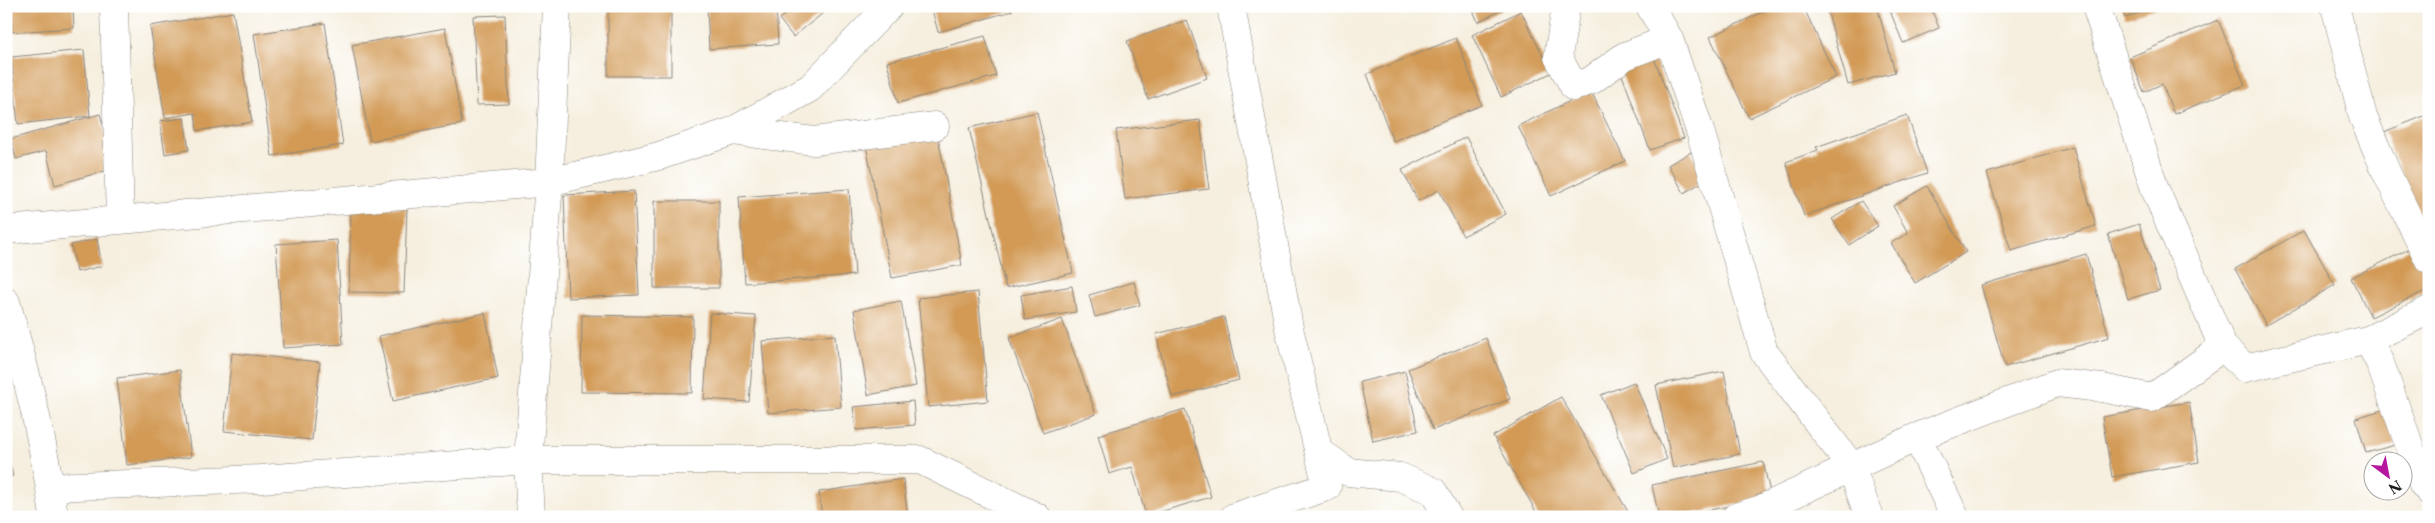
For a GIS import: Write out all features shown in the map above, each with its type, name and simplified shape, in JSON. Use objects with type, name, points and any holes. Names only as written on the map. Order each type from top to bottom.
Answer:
[{"type":"street","points":[[114,6],[120,219]]},
{"type":"street","points":[[531,517],[528,460],[549,182],[557,6]]},
{"type":"street","points":[[6,230],[549,182],[659,156],[733,131],[810,88],[889,6]]},
{"type":"street","points":[[1231,6],[1289,328],[1327,487]]},
{"type":"street","points":[[1566,6],[1558,56],[1574,87],[1592,80],[1625,56],[1669,39]]},
{"type":"street","points":[[1650,6],[1669,39],[1701,134],[1764,352],[1851,466],[1870,517]]},
{"type":"street","points":[[2096,6],[2155,189],[2222,347],[2245,368],[2368,340],[2429,310]]},
{"type":"street","points":[[2335,6],[2363,117],[2388,176],[2429,260]]},
{"type":"street","points":[[733,131],[814,141],[935,126]]},
{"type":"street","points":[[6,302],[14,361],[50,487],[54,517]]},
{"type":"street","points":[[2368,340],[2380,363],[2423,484],[2429,491]]},
{"type":"street","points":[[1736,517],[1759,510],[1917,437],[2057,383],[2102,388],[2152,398],[2222,347]]},
{"type":"street","points":[[1917,437],[1955,517]]},
{"type":"street","points":[[1327,487],[1327,457],[1348,472],[1400,477],[1433,491],[1448,517]]},
{"type":"street","points":[[50,487],[261,479],[528,460],[920,460],[1037,517]]},
{"type":"street","points":[[1234,517],[1327,487]]},
{"type":"building","points":[[11,6],[73,6],[74,28],[12,32]]},
{"type":"building","points":[[608,6],[671,6],[671,76],[608,76]]},
{"type":"building","points":[[707,6],[776,6],[778,44],[709,49]]},
{"type":"building","points":[[797,6],[832,6],[793,37],[779,19]]},
{"type":"building","points":[[931,6],[1011,6],[1012,11],[938,32]]},
{"type":"building","points":[[1471,6],[1509,6],[1478,22]]},
{"type":"building","points":[[1775,6],[1803,6],[1836,77],[1749,118],[1710,37]]},
{"type":"building","points":[[1826,6],[1877,6],[1895,72],[1848,85]]},
{"type":"building","points":[[1888,6],[1930,6],[1939,28],[1903,43]]},
{"type":"building","points":[[2121,6],[2158,6],[2158,7],[2125,18]]},
{"type":"building","points":[[1521,11],[1551,73],[1501,97],[1472,35]]},
{"type":"building","points":[[233,12],[252,122],[197,131],[195,113],[165,118],[150,26]]},
{"type":"building","points":[[505,15],[509,104],[477,105],[473,16]]},
{"type":"building","points":[[1187,20],[1207,78],[1148,99],[1127,41]]},
{"type":"building","points":[[2218,20],[2245,85],[2174,114],[2162,84],[2144,92],[2130,57]]},
{"type":"building","points":[[325,23],[343,145],[272,156],[254,34]]},
{"type":"building","points":[[445,28],[462,124],[370,141],[352,45]]},
{"type":"building","points":[[985,36],[996,76],[898,103],[887,62]]},
{"type":"building","points":[[1456,38],[1482,105],[1393,141],[1367,74]]},
{"type":"building","points":[[84,50],[90,116],[18,124],[11,57]]},
{"type":"building","points":[[1653,55],[1684,138],[1650,150],[1619,67]]},
{"type":"building","points":[[1591,91],[1625,161],[1551,196],[1518,126]]},
{"type":"building","points":[[1037,112],[1073,273],[1006,288],[969,128]]},
{"type":"building","points":[[100,114],[115,168],[55,185],[46,151],[16,159],[11,139]]},
{"type":"building","points":[[2429,114],[2429,243],[2384,132]]},
{"type":"building","points":[[1907,115],[1927,173],[1804,216],[1786,162],[1818,150],[1816,147]]},
{"type":"building","points":[[184,118],[189,150],[165,154],[160,121]]},
{"type":"building","points":[[1200,120],[1209,189],[1125,199],[1116,130]]},
{"type":"building","points":[[937,131],[962,265],[892,278],[866,145]]},
{"type":"building","points":[[1466,137],[1506,214],[1463,236],[1439,190],[1418,201],[1402,170]]},
{"type":"building","points":[[2073,147],[2096,226],[2011,251],[1987,173]]},
{"type":"building","points":[[1691,152],[1707,179],[1684,193],[1668,165]]},
{"type":"building","points":[[1927,186],[1966,252],[1915,283],[1891,243],[1908,233],[1893,206]]},
{"type":"building","points":[[849,189],[855,275],[745,283],[739,197]]},
{"type":"building","points":[[634,191],[639,295],[568,298],[564,195]]},
{"type":"building","points":[[654,201],[719,201],[719,288],[654,288]]},
{"type":"building","points":[[1861,201],[1878,226],[1849,245],[1832,219]]},
{"type":"building","points":[[351,207],[407,208],[404,293],[349,292]]},
{"type":"building","points":[[2139,224],[2160,290],[2128,299],[2108,234]]},
{"type":"building","points":[[2304,230],[2335,285],[2266,325],[2235,269]]},
{"type":"building","points":[[97,239],[102,266],[77,272],[71,245]]},
{"type":"building","points":[[337,240],[343,344],[283,348],[276,244]]},
{"type":"building","points":[[2413,247],[2429,279],[2429,289],[2371,317],[2351,278]]},
{"type":"building","points":[[2086,254],[2109,337],[2005,367],[1981,285]]},
{"type":"building","points":[[1134,282],[1140,305],[1095,317],[1089,295]]},
{"type":"building","points":[[1072,286],[1076,312],[1025,320],[1021,295]]},
{"type":"building","points":[[978,292],[988,401],[928,407],[918,298]]},
{"type":"building","points":[[901,301],[916,386],[868,395],[854,310]]},
{"type":"building","points":[[485,313],[498,378],[393,401],[379,336]]},
{"type":"building","points":[[710,313],[756,316],[749,402],[704,399]]},
{"type":"building","points":[[582,315],[693,317],[692,393],[581,392]]},
{"type":"building","points":[[1224,317],[1239,380],[1172,397],[1156,334]]},
{"type":"building","points":[[1062,319],[1096,414],[1043,433],[1009,338]]},
{"type":"building","points":[[835,335],[841,407],[768,413],[762,341]]},
{"type":"building","points":[[1486,338],[1510,399],[1433,430],[1408,369]]},
{"type":"building","points":[[232,353],[320,362],[312,440],[224,431]]},
{"type":"building","points":[[180,370],[191,457],[127,465],[117,378]]},
{"type":"building","points":[[1405,371],[1418,431],[1373,441],[1360,382]]},
{"type":"building","points":[[1724,371],[1740,454],[1673,468],[1656,385]]},
{"type":"building","points":[[1634,382],[1667,459],[1634,473],[1601,395]]},
{"type":"building","points":[[1561,397],[1630,515],[1627,517],[1539,517],[1493,436]]},
{"type":"building","points":[[913,401],[915,425],[856,430],[853,407]]},
{"type":"building","points":[[2189,402],[2199,462],[2112,477],[2102,417]]},
{"type":"building","points":[[1185,409],[1211,497],[1146,516],[1132,467],[1109,474],[1098,435]]},
{"type":"building","points":[[2385,409],[2395,445],[2377,450],[2365,450],[2356,418]]},
{"type":"building","points":[[6,448],[13,476],[6,478]]},
{"type":"building","points":[[1763,462],[1771,497],[1677,517],[1659,517],[1652,485]]},
{"type":"building","points":[[903,479],[908,517],[822,517],[819,492]]}]
